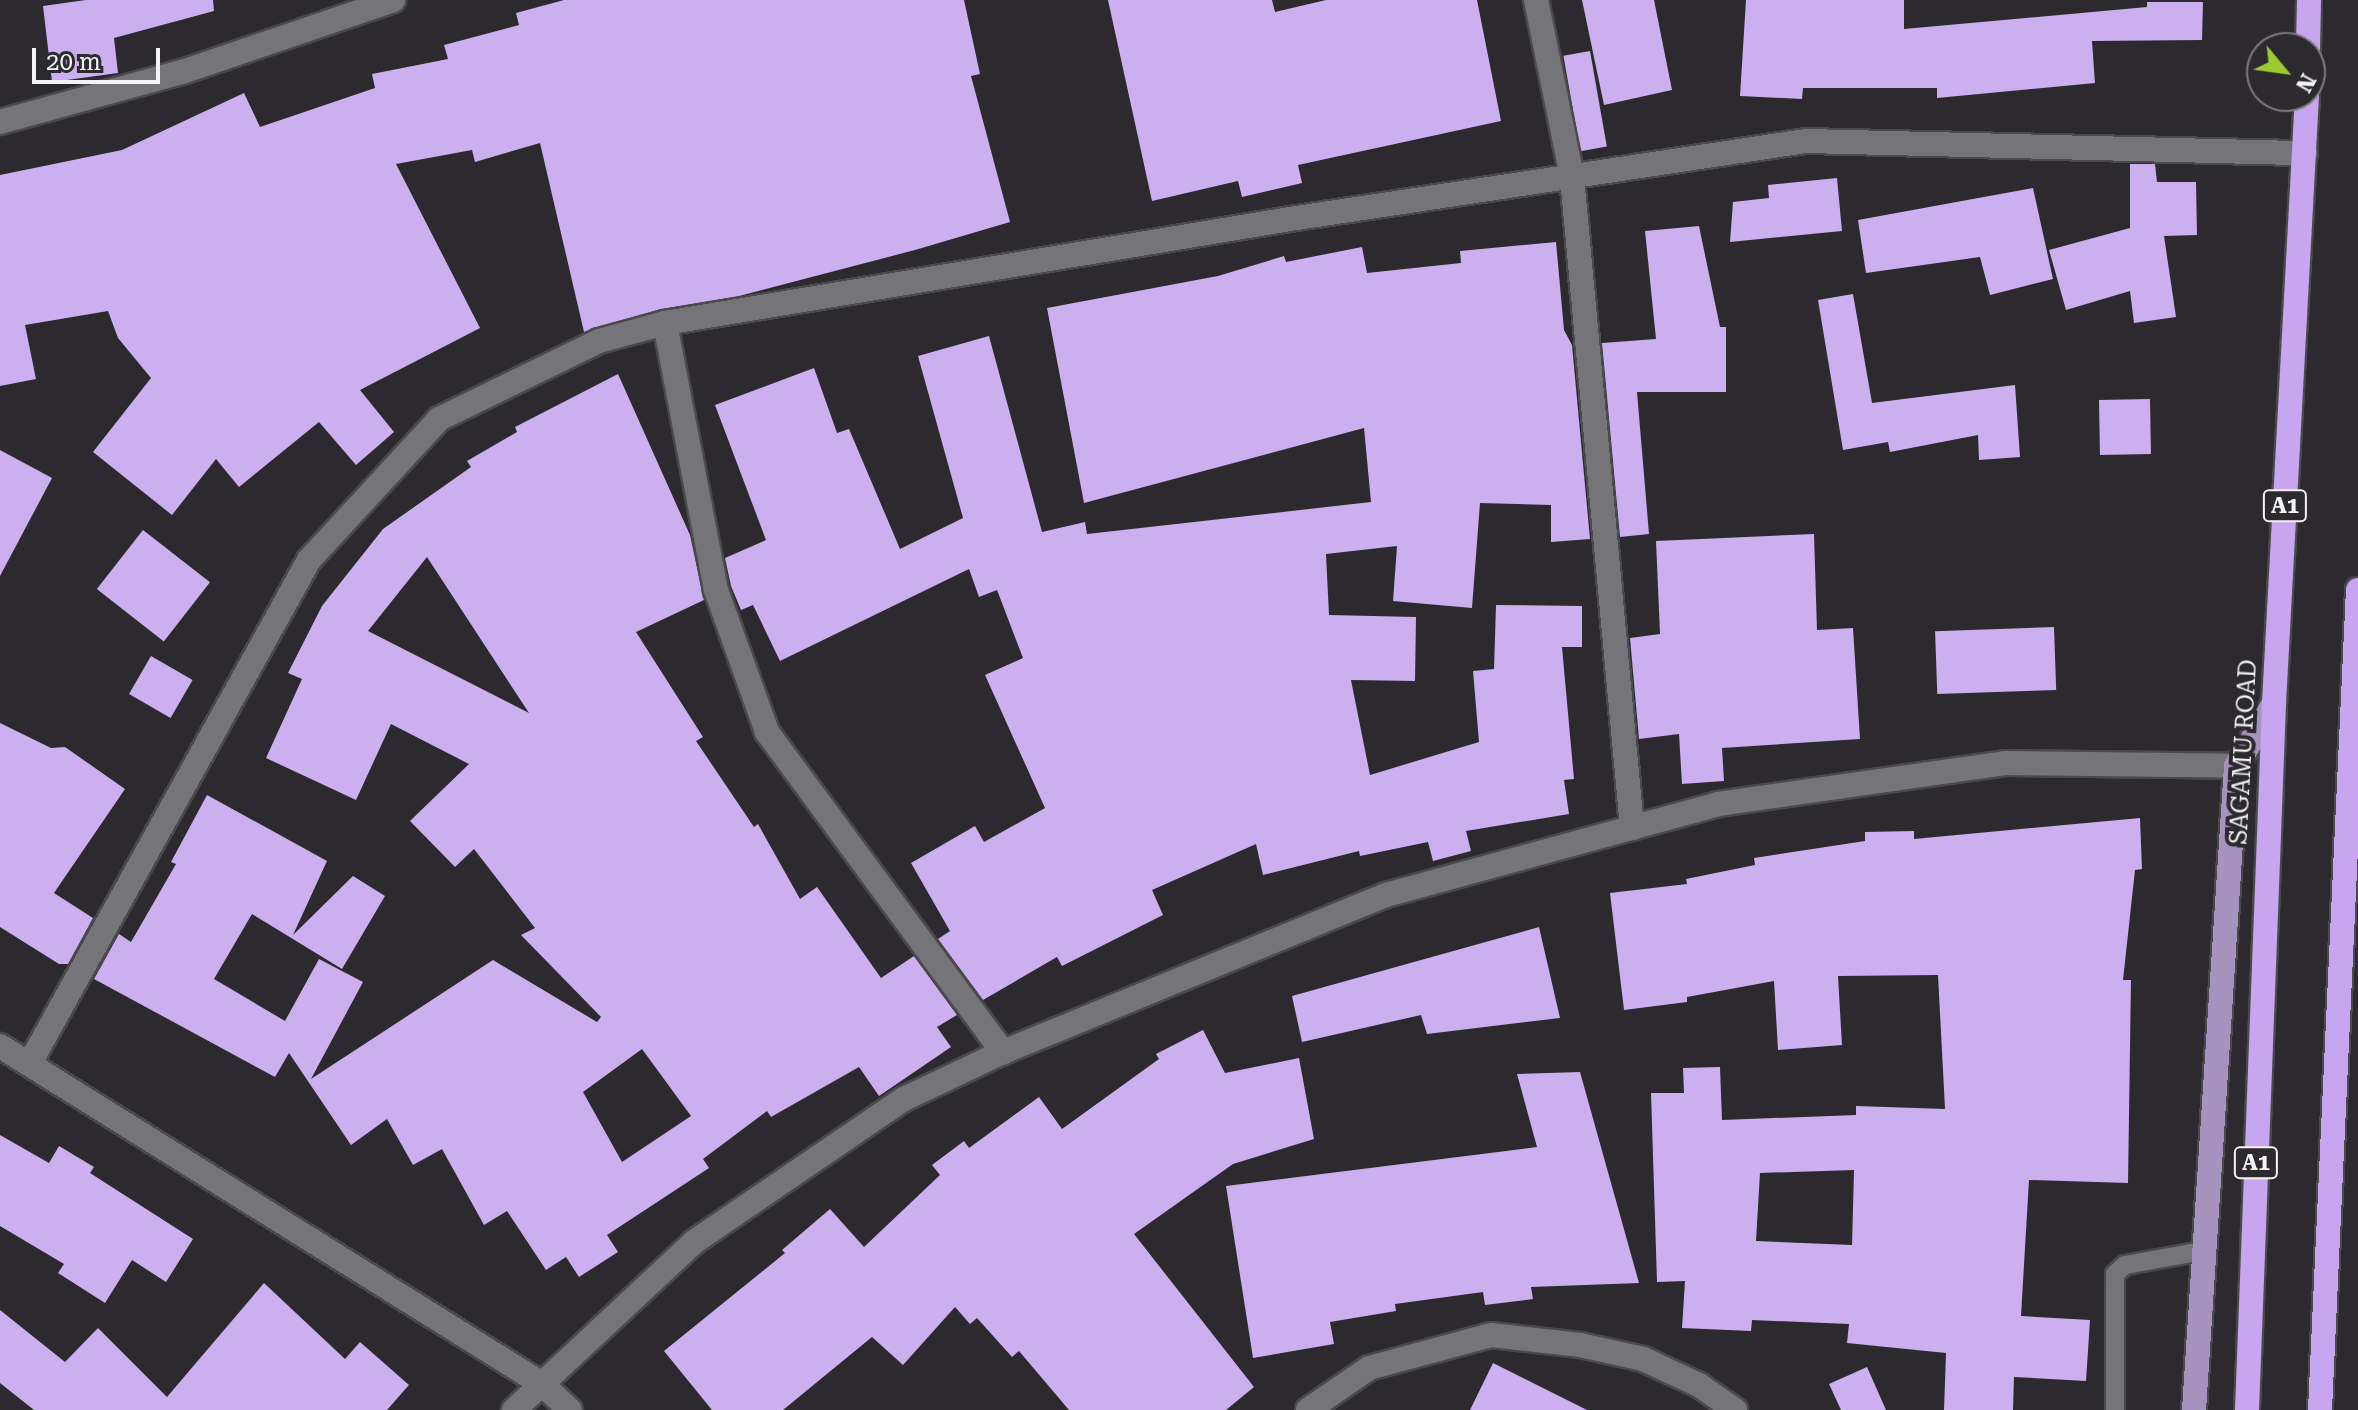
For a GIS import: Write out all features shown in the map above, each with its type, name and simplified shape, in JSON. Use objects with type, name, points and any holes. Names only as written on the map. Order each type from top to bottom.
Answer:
[{"type":"highway","points":[[2308,32],[2309,0]]},
{"type":"highway","name":"SAGAMU ROAD","points":[[2247,1410],[2274,703],[2306,112]]},
{"type":"highway","points":[[2320,1410],[2358,590]]},
{"type":"main road","points":[[2194,1410],[2236,766],[2274,703]]},
{"type":"main road","points":[[2350,731],[2358,756]]},
{"type":"street","points":[[0,122],[182,72],[393,0]]},
{"type":"street","points":[[1536,0],[1572,177],[1632,828]]},
{"type":"street","points":[[30,1063],[309,560],[439,419],[599,341],[665,323],[1806,141],[2305,153]]},
{"type":"street","points":[[665,323],[716,590],[767,732],[1003,1052]]},
{"type":"street","points":[[514,1410],[694,1242],[904,1099],[1003,1052],[1386,895],[1718,804],[2005,763],[2236,766]]},
{"type":"street","points":[[0,1046],[542,1384],[570,1410]]},
{"type":"street","points":[[1308,1410],[1369,1368],[1491,1335],[1580,1345],[1643,1359],[1699,1385],[1735,1410]]},
{"type":"lane","points":[[2115,1410],[2115,1274],[2125,1265],[2203,1251]]},
{"type":"building","points":[[86,0],[213,0],[214,11],[114,38],[118,73],[52,82],[43,6]]},
{"type":"building","points":[[564,0],[964,0],[980,74],[971,76],[1010,222],[739,296],[661,309],[584,332],[540,143],[475,162],[472,150],[396,164],[480,328],[360,390],[394,432],[356,465],[319,422],[239,487],[216,459],[172,515],[93,452],[151,378],[118,338],[108,311],[25,325],[36,379],[0,386],[0,175],[122,150],[244,93],[260,127],[375,88],[372,74],[448,59],[444,45],[519,25],[516,13]]},
{"type":"building","points":[[1108,0],[1272,0],[1275,12],[1326,0],[1477,0],[1501,121],[1298,165],[1302,183],[1242,197],[1238,181],[1152,201]]},
{"type":"building","points":[[1582,0],[1654,0],[1672,90],[1604,105]]},
{"type":"building","points":[[1746,0],[1904,0],[1904,29],[2147,7],[2147,2],[2203,2],[2202,40],[2092,41],[2095,83],[1937,98],[1937,88],[1803,88],[1802,99],[1740,96]]},
{"type":"building","points":[[1590,51],[1607,147],[1580,151],[1563,56]]},
{"type":"building","points":[[2130,164],[2155,164],[2157,182],[2196,182],[2197,235],[2164,236],[2176,317],[2134,323],[2130,291],[2066,310],[2049,250],[2130,228]]},
{"type":"building","points":[[1837,178],[1842,231],[1730,242],[1733,202],[1769,198],[1768,185]]},
{"type":"building","points":[[2033,188],[2053,279],[1990,295],[1980,257],[1866,273],[1858,220]]},
{"type":"building","points":[[1699,226],[1720,327],[1726,327],[1726,392],[1637,392],[1649,534],[1620,537],[1602,343],[1656,339],[1645,231]]},
{"type":"building","points":[[1556,242],[1564,330],[1572,345],[1590,539],[1551,542],[1551,505],[1480,503],[1472,608],[1393,601],[1397,546],[1326,554],[1329,615],[1416,617],[1415,681],[1351,680],[1370,775],[1479,742],[1473,671],[1494,669],[1496,605],[1582,606],[1582,647],[1562,647],[1574,779],[1564,780],[1569,814],[1466,831],[1471,851],[1433,861],[1428,842],[1360,856],[1359,851],[1263,875],[1256,844],[1152,890],[1163,915],[1062,966],[1057,957],[983,1000],[938,939],[950,931],[911,863],[975,826],[984,842],[1045,808],[985,675],[1023,658],[997,590],[979,597],[969,569],[780,661],[753,605],[741,610],[731,586],[725,558],[766,540],[715,405],[814,368],[837,433],[849,429],[900,549],[963,518],[918,356],[989,336],[1042,532],[1085,522],[1087,534],[1371,502],[1364,428],[1084,503],[1047,308],[1218,276],[1284,256],[1286,262],[1362,247],[1367,273],[1461,263],[1460,251]]},
{"type":"building","points":[[1853,294],[1872,403],[2015,385],[2020,457],[1979,460],[1978,435],[1890,452],[1888,442],[1843,450],[1818,300]]},
{"type":"building","points":[[618,374],[690,535],[704,600],[636,632],[703,737],[696,741],[754,827],[758,824],[800,899],[817,887],[881,978],[914,956],[957,1015],[937,1027],[951,1047],[879,1096],[859,1067],[771,1117],[767,1111],[703,1159],[709,1168],[607,1235],[618,1252],[579,1277],[566,1257],[546,1270],[507,1211],[484,1225],[442,1149],[413,1165],[387,1119],[351,1145],[289,1053],[275,1077],[94,979],[119,934],[131,942],[176,864],[171,862],[207,795],[327,861],[293,935],[353,876],[385,896],[342,969],[252,914],[214,979],[285,1021],[319,959],[363,982],[311,1079],[493,960],[597,1022],[601,1017],[521,935],[535,928],[474,849],[455,867],[410,821],[469,764],[391,724],[356,800],[266,758],[302,679],[288,673],[322,606],[383,529],[471,467],[467,461],[517,432],[515,427]],"holes":[[[427,557],[529,713],[368,631]],[[642,1049],[691,1116],[622,1162],[583,1092]]]},
{"type":"building","points":[[2150,399],[2151,454],[2100,455],[2099,400]]},
{"type":"building","points":[[0,450],[52,478],[0,576]]},
{"type":"building","points":[[143,530],[210,582],[164,641],[97,589]]},
{"type":"building","points":[[1814,534],[1817,630],[1853,628],[1860,739],[1722,748],[1724,781],[1682,784],[1679,734],[1639,739],[1630,638],[1660,634],[1656,541]]},
{"type":"building","points":[[2054,627],[2056,690],[1937,694],[1935,631]]},
{"type":"building","points":[[151,656],[193,680],[171,718],[129,694]]},
{"type":"building","points":[[0,723],[51,748],[65,747],[125,789],[54,893],[93,918],[68,964],[59,964],[0,927]]},
{"type":"building","points":[[2140,818],[2142,869],[2135,870],[2123,980],[2131,980],[2128,1183],[2029,1180],[2021,1316],[2090,1320],[2086,1381],[2014,1377],[2013,1410],[1944,1410],[1946,1353],[1847,1343],[1849,1324],[1752,1320],[1751,1331],[1682,1328],[1685,1281],[1657,1282],[1651,1093],[1684,1093],[1683,1068],[1720,1067],[1722,1120],[1856,1115],[1856,1106],[1945,1109],[1938,975],[1838,976],[1842,1045],[1778,1050],[1774,981],[1687,997],[1687,1002],[1624,1010],[1610,893],[1687,884],[1686,879],[1755,865],[1754,858],[1865,841],[1865,832],[1914,831],[1914,839]],"holes":[[[1854,1170],[1852,1245],[1756,1241],[1760,1173]]]},
{"type":"building","points":[[1539,927],[1560,1018],[1427,1034],[1421,1015],[1302,1042],[1292,996]]},
{"type":"building","points":[[1203,1030],[1225,1073],[1299,1058],[1314,1139],[1233,1164],[1134,1234],[1254,1387],[1226,1410],[1069,1410],[1019,1351],[1012,1357],[977,1318],[970,1324],[955,1307],[903,1365],[872,1337],[783,1410],[712,1410],[664,1351],[785,1253],[782,1250],[830,1209],[864,1247],[940,1175],[932,1165],[964,1141],[969,1148],[1039,1097],[1062,1129],[1159,1059],[1156,1054]]},
{"type":"building","points":[[1580,1072],[1639,1283],[1531,1287],[1533,1299],[1485,1305],[1483,1292],[1395,1304],[1396,1311],[1330,1322],[1334,1344],[1253,1358],[1226,1186],[1537,1147],[1517,1074]]},
{"type":"building","points":[[0,1135],[49,1163],[59,1146],[94,1167],[90,1173],[193,1239],[166,1282],[132,1260],[105,1303],[58,1273],[64,1264],[0,1226]]},
{"type":"building","points":[[264,1283],[345,1359],[360,1342],[409,1385],[387,1410],[34,1410],[0,1383],[0,1310],[65,1362],[98,1328],[167,1397]]},
{"type":"building","points":[[1493,1363],[1587,1410],[1470,1410]]},
{"type":"building","points":[[1867,1367],[1886,1410],[1841,1410],[1829,1384]]}]
